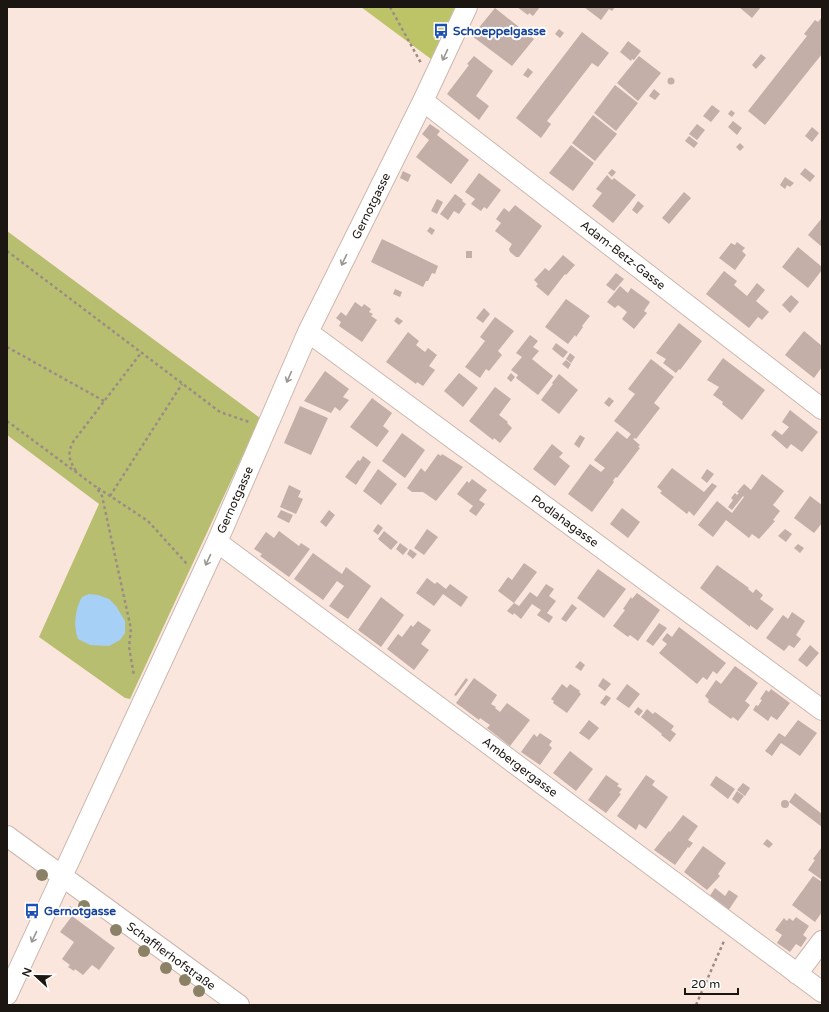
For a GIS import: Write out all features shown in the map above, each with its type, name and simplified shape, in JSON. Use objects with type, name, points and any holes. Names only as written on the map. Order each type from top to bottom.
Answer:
[{"type":"street","name":"Gernotgasse","points":[[7,995],[217,542],[308,332],[423,101],[467,7]]},
{"type":"street","name":"Adam-Betz-Gasse","points":[[423,101],[822,410]]},
{"type":"street","name":"Podlahagasse","points":[[308,332],[822,710]]},
{"type":"street","name":"Ambergergasse","points":[[217,542],[822,992]]},
{"type":"street","name":"Schafflerhofstraße","points":[[7,836],[239,1005]]},
{"type":"street","points":[[797,974],[822,941]]},
{"type":"path","points":[[390,7],[432,82]]},
{"type":"path","points":[[7,251],[220,412],[266,428]]},
{"type":"path","points":[[7,346],[104,401]]},
{"type":"path","points":[[77,473],[71,463],[69,451],[73,442],[141,353]]},
{"type":"path","points":[[110,496],[182,384]]},
{"type":"path","points":[[7,421],[96,487],[148,521],[200,578]]},
{"type":"path","points":[[96,487],[102,496],[131,629],[129,647],[134,678]]},
{"type":"path","points":[[696,1005],[731,925]]},
{"type":"green space","points":[[361,7],[455,7],[431,59]]},
{"type":"green space","points":[[7,231],[260,418],[130,699],[125,698],[39,637],[99,504],[7,435]]},
{"type":"water","points":[[89,594],[98,595],[109,599],[116,606],[125,621],[125,633],[120,640],[109,646],[90,645],[78,639],[76,634],[76,612],[82,597]]},
{"type":"building","points":[[517,7],[540,7],[533,16],[529,13],[528,15]]},
{"type":"building","points":[[584,7],[615,7],[612,11],[609,9],[601,20]]},
{"type":"building","points":[[739,7],[761,7],[752,18]]},
{"type":"building","points":[[495,8],[534,39],[512,66],[472,36]]},
{"type":"building","points":[[822,17],[822,54],[765,125],[748,111],[807,36],[804,34],[815,20],[818,22]]},
{"type":"building","points":[[559,29],[564,33],[560,38],[555,34]]},
{"type":"building","points":[[582,32],[609,53],[598,67],[592,63],[547,121],[551,124],[541,138],[516,118]]},
{"type":"building","points":[[628,41],[641,51],[634,60],[632,59],[631,61],[620,52]]},
{"type":"building","points":[[761,54],[766,58],[756,69],[752,65]]},
{"type":"building","points":[[474,56],[493,71],[476,96],[489,106],[479,120],[447,94]]},
{"type":"building","points":[[639,56],[661,73],[638,101],[617,83]]},
{"type":"building","points":[[528,68],[533,72],[528,78],[523,75]]},
{"type":"building","points":[[671,78],[674,81],[671,84],[668,81]]},
{"type":"building","points":[[615,85],[638,103],[616,131],[594,113]]},
{"type":"building","points":[[654,89],[660,94],[655,100],[649,96]]},
{"type":"building","points":[[712,105],[720,111],[711,122],[703,116]]},
{"type":"building","points":[[731,110],[735,113],[732,117],[728,114]]},
{"type":"building","points":[[593,115],[617,134],[595,161],[572,143]]},
{"type":"building","points":[[733,121],[742,128],[737,135],[728,127]]},
{"type":"building","points":[[430,124],[440,131],[437,135],[469,160],[451,184],[416,157],[429,140],[422,134]]},
{"type":"building","points":[[697,124],[705,130],[697,140],[689,134]]},
{"type":"building","points":[[812,127],[819,133],[812,142],[805,136]]},
{"type":"building","points":[[689,136],[698,143],[694,148],[685,141]]},
{"type":"building","points":[[740,143],[744,147],[740,151],[736,147]]},
{"type":"building","points":[[571,145],[594,163],[573,191],[549,173]]},
{"type":"building","points":[[805,168],[815,176],[810,182],[800,174]]},
{"type":"building","points":[[612,169],[616,172],[612,177],[608,173]]},
{"type":"building","points":[[403,171],[411,175],[408,182],[400,178]]},
{"type":"building","points":[[479,173],[501,190],[487,209],[484,207],[481,211],[471,204],[475,199],[465,192]]},
{"type":"building","points":[[607,175],[612,180],[614,178],[636,195],[613,223],[592,206],[602,193],[596,189]]},
{"type":"building","points":[[785,177],[794,183],[790,187],[787,185],[785,189],[780,185]]},
{"type":"building","points":[[684,192],[691,198],[669,224],[662,218]]},
{"type":"building","points":[[455,194],[466,204],[459,214],[454,211],[448,220],[440,214]]},
{"type":"building","points":[[437,199],[443,202],[437,214],[431,211]]},
{"type":"building","points":[[638,201],[644,206],[637,214],[632,210]]},
{"type":"building","points":[[515,205],[542,226],[519,257],[516,257],[510,252],[509,249],[512,244],[495,231],[501,223],[496,219],[504,208],[509,212]]},
{"type":"building","points":[[822,218],[822,247],[808,235]]},
{"type":"building","points":[[430,227],[435,230],[432,235],[427,231]]},
{"type":"building","points":[[382,239],[438,266],[435,274],[432,273],[423,287],[371,262]]},
{"type":"building","points":[[737,242],[745,248],[742,251],[746,255],[735,270],[719,258],[731,243],[735,245]]},
{"type":"building","points":[[798,247],[822,267],[822,270],[808,288],[782,267]]},
{"type":"building","points":[[466,251],[472,251],[472,258],[466,258]]},
{"type":"building","points":[[563,255],[575,265],[566,275],[565,274],[548,296],[536,286],[538,284],[534,280],[545,268],[549,271]]},
{"type":"building","points":[[724,271],[737,281],[734,285],[747,296],[757,283],[765,290],[756,301],[769,312],[762,320],[758,317],[749,328],[706,294]]},
{"type":"building","points":[[616,273],[624,279],[614,291],[606,285]]},
{"type":"building","points":[[620,286],[628,293],[631,288],[650,302],[644,311],[647,313],[634,329],[622,319],[627,312],[618,305],[615,308],[607,302]]},
{"type":"building","points":[[395,289],[402,292],[400,297],[393,294]]},
{"type":"building","points":[[791,295],[799,302],[790,313],[782,305]]},
{"type":"building","points":[[566,299],[590,316],[576,337],[575,335],[568,344],[545,327]]},
{"type":"building","points":[[355,302],[362,307],[364,304],[371,309],[369,312],[373,314],[371,316],[377,320],[362,342],[339,326],[341,322],[336,318],[341,312],[346,316]]},
{"type":"building","points":[[484,308],[490,314],[483,323],[476,318]]},
{"type":"building","points":[[397,317],[403,321],[399,325],[394,321]]},
{"type":"building","points":[[495,317],[514,331],[498,351],[502,355],[489,371],[486,369],[480,378],[465,367],[485,341],[480,337]]},
{"type":"building","points":[[679,323],[702,341],[680,370],[679,369],[676,373],[663,363],[666,359],[656,353]]},
{"type":"building","points":[[804,331],[822,346],[822,367],[814,378],[785,355]]},
{"type":"building","points":[[408,332],[419,341],[416,345],[425,352],[428,348],[437,355],[429,366],[435,370],[423,386],[417,382],[416,384],[386,362]]},
{"type":"building","points":[[530,335],[538,341],[533,347],[539,351],[532,359],[553,376],[538,395],[516,378],[518,375],[511,370],[522,357],[516,353]]},
{"type":"building","points":[[556,343],[568,352],[563,358],[552,349]]},
{"type":"building","points":[[570,353],[575,357],[571,363],[566,359]]},
{"type":"building","points":[[723,358],[765,390],[742,420],[722,404],[723,402],[713,395],[719,387],[707,380]]},
{"type":"building","points":[[651,359],[674,377],[654,403],[660,408],[636,439],[633,439],[640,445],[638,447],[640,448],[617,478],[616,477],[614,479],[614,482],[592,512],[568,494],[590,464],[601,472],[605,468],[594,460],[617,431],[627,439],[631,434],[614,421],[635,394],[628,389]]},
{"type":"building","points":[[566,360],[571,364],[568,369],[562,364]]},
{"type":"building","points":[[325,371],[349,389],[343,397],[349,400],[340,411],[335,407],[331,413],[304,401]]},
{"type":"building","points":[[459,373],[478,388],[463,407],[444,391]]},
{"type":"building","points":[[511,373],[515,377],[511,382],[507,378]]},
{"type":"building","points":[[559,374],[578,390],[559,414],[541,400]]},
{"type":"building","points":[[495,387],[511,399],[499,415],[508,422],[507,423],[512,428],[500,443],[494,438],[493,440],[469,421]]},
{"type":"building","points":[[609,397],[614,401],[609,407],[604,403]]},
{"type":"building","points":[[372,398],[392,413],[383,426],[389,431],[377,447],[350,427]]},
{"type":"building","points":[[300,406],[328,418],[311,455],[284,443]]},
{"type":"building","points":[[790,410],[818,432],[802,452],[791,444],[787,449],[771,435],[775,430],[782,435],[789,427],[782,422]]},
{"type":"building","points":[[402,433],[425,450],[405,478],[382,461]]},
{"type":"building","points":[[580,435],[585,438],[579,448],[574,444]]},
{"type":"building","points":[[552,444],[563,453],[559,457],[570,466],[555,486],[533,469]]},
{"type":"building","points":[[438,454],[441,456],[442,454],[463,467],[436,501],[423,492],[412,492],[407,488],[421,468],[425,472]]},
{"type":"building","points":[[363,456],[371,462],[356,485],[345,477]]},
{"type":"building","points":[[672,468],[704,492],[712,483],[717,486],[694,516],[689,511],[687,514],[660,493],[662,491],[657,487]]},
{"type":"building","points":[[378,469],[397,484],[381,505],[363,491]]},
{"type":"building","points":[[707,469],[714,474],[707,483],[701,478]]},
{"type":"building","points":[[762,474],[784,491],[773,505],[780,511],[773,520],[775,521],[759,539],[752,534],[749,538],[726,520],[713,537],[698,525],[717,501],[732,513],[744,497],[743,496],[732,510],[728,507],[733,500],[731,498],[735,493],[737,495],[739,493],[737,492],[744,484],[751,490]]},
{"type":"building","points":[[472,479],[487,490],[479,500],[485,504],[476,516],[469,511],[473,506],[457,494],[467,481],[469,483]]},
{"type":"building","points":[[289,485],[301,491],[298,497],[303,499],[296,514],[280,507]]},
{"type":"building","points":[[810,496],[822,505],[822,523],[814,533],[794,518]]},
{"type":"building","points":[[622,508],[640,522],[628,538],[610,524]]},
{"type":"building","points":[[281,510],[293,515],[289,523],[277,517]]},
{"type":"building","points":[[329,510],[335,515],[326,527],[320,522]]},
{"type":"building","points":[[378,524],[383,528],[378,535],[373,531]]},
{"type":"building","points":[[427,529],[438,537],[424,555],[414,548]]},
{"type":"building","points":[[785,529],[792,534],[786,542],[778,536]]},
{"type":"building","points":[[279,531],[299,546],[301,543],[310,549],[289,577],[260,556],[262,554],[254,549],[266,532],[274,538]]},
{"type":"building","points":[[384,531],[398,542],[391,550],[378,539]]},
{"type":"building","points":[[400,543],[408,549],[403,555],[396,549]]},
{"type":"building","points":[[798,544],[804,548],[800,553],[794,548]]},
{"type":"building","points":[[410,549],[417,554],[413,559],[407,554]]},
{"type":"building","points":[[313,553],[342,574],[346,567],[371,586],[348,619],[329,606],[344,586],[337,581],[323,600],[294,579]]},
{"type":"building","points":[[524,563],[537,572],[514,603],[498,591],[508,577],[512,580]]},
{"type":"building","points":[[717,565],[749,588],[748,589],[753,593],[756,589],[763,595],[760,599],[774,609],[757,630],[750,625],[750,627],[700,588]]},
{"type":"building","points":[[598,569],[626,589],[604,618],[577,598]]},
{"type":"building","points":[[427,578],[435,584],[437,582],[446,589],[450,584],[468,597],[461,607],[443,594],[434,606],[416,593]]},
{"type":"building","points":[[546,584],[554,589],[549,596],[556,601],[547,613],[553,617],[549,623],[537,615],[541,610],[532,604],[521,619],[514,613],[513,615],[507,611],[514,603],[519,606],[530,592],[537,597]]},
{"type":"building","points":[[637,593],[660,610],[638,641],[630,635],[628,637],[613,626],[625,610],[623,609],[631,597],[632,599]]},
{"type":"building","points":[[381,597],[404,615],[381,647],[358,630]]},
{"type":"building","points":[[572,604],[577,608],[566,622],[561,619]]},
{"type":"building","points":[[792,612],[805,621],[796,635],[801,639],[794,648],[789,645],[784,651],[766,638],[783,615],[788,619]]},
{"type":"building","points":[[418,621],[431,630],[421,644],[429,650],[414,670],[387,649],[398,634],[402,637],[411,625],[413,627]]},
{"type":"building","points":[[659,623],[667,628],[653,646],[646,641]]},
{"type":"building","points":[[679,627],[726,663],[717,674],[713,671],[707,680],[703,677],[697,684],[659,653],[667,644],[662,640],[667,633],[672,637]]},
{"type":"building","points":[[810,645],[819,653],[807,667],[798,660]]},
{"type":"building","points":[[580,661],[585,665],[581,671],[575,667]]},
{"type":"building","points":[[735,666],[758,683],[745,701],[750,705],[738,721],[733,717],[731,719],[708,702],[709,700],[705,696],[716,680],[721,684]]},
{"type":"building","points":[[466,678],[468,680],[456,696],[454,695]]},
{"type":"building","points":[[474,678],[497,695],[491,704],[500,712],[507,703],[530,720],[510,746],[487,728],[490,725],[480,718],[479,720],[456,703]]},
{"type":"building","points":[[603,678],[611,684],[605,691],[598,686]]},
{"type":"building","points":[[562,684],[567,688],[570,684],[580,691],[579,692],[581,694],[567,713],[553,703],[554,701],[551,699]]},
{"type":"building","points":[[627,684],[640,694],[629,708],[616,699]]},
{"type":"building","points":[[771,689],[790,703],[777,720],[771,716],[768,721],[753,710],[762,700],[760,699],[766,690],[769,692]]},
{"type":"building","points":[[606,695],[611,698],[605,706],[600,703]]},
{"type":"building","points":[[638,707],[643,711],[639,716],[634,712]]},
{"type":"building","points":[[647,709],[653,714],[655,712],[674,726],[671,730],[676,734],[670,742],[641,717]]},
{"type":"building","points":[[589,720],[599,728],[589,740],[579,733]]},
{"type":"building","points":[[798,720],[817,733],[800,756],[781,743],[772,756],[765,751],[779,733],[785,737]]},
{"type":"building","points":[[540,733],[552,741],[549,745],[552,748],[540,765],[521,752],[534,734],[537,737]]},
{"type":"building","points":[[570,751],[593,769],[576,791],[553,773]]},
{"type":"building","points":[[606,775],[619,784],[617,786],[622,789],[619,793],[621,794],[606,813],[588,800]]},
{"type":"building","points":[[646,775],[655,781],[652,785],[668,797],[646,829],[639,824],[636,830],[617,816]]},
{"type":"building","points":[[716,776],[735,789],[728,799],[710,785]]},
{"type":"building","points":[[743,783],[750,788],[745,796],[737,790]]},
{"type":"building","points":[[737,791],[744,796],[738,804],[732,799]]},
{"type":"building","points":[[795,793],[822,814],[822,827],[789,802]]},
{"type":"building","points":[[783,800],[787,800],[789,804],[787,808],[783,808],[781,806],[781,802]]},
{"type":"building","points":[[683,815],[698,826],[688,840],[693,843],[689,848],[688,847],[675,865],[654,850]]},
{"type":"building","points":[[767,839],[773,844],[769,848],[763,844]]},
{"type":"building","points":[[703,846],[726,863],[718,874],[720,876],[707,890],[684,872]]},
{"type":"building","points":[[822,847],[822,880],[808,870],[815,860],[813,859]]},
{"type":"building","points":[[813,876],[822,882],[822,912],[815,922],[792,905]]},
{"type":"building","points":[[715,888],[725,896],[729,890],[738,896],[728,911],[709,897]]},
{"type":"building","points":[[70,906],[78,912],[74,917],[66,910]]},
{"type":"building","points":[[72,916],[115,948],[99,970],[92,965],[83,975],[75,969],[74,971],[68,967],[70,965],[62,959],[74,942],[60,932]]},
{"type":"building","points":[[796,917],[809,926],[803,935],[807,938],[801,947],[796,944],[790,952],[777,943],[782,935],[775,930],[784,918],[787,921],[789,918],[793,921]]},
{"type":"place","name":"Schoeppelgasse","points":[[441,31]]},
{"type":"place","name":"Gernotgasse","points":[[32,911]]}]
